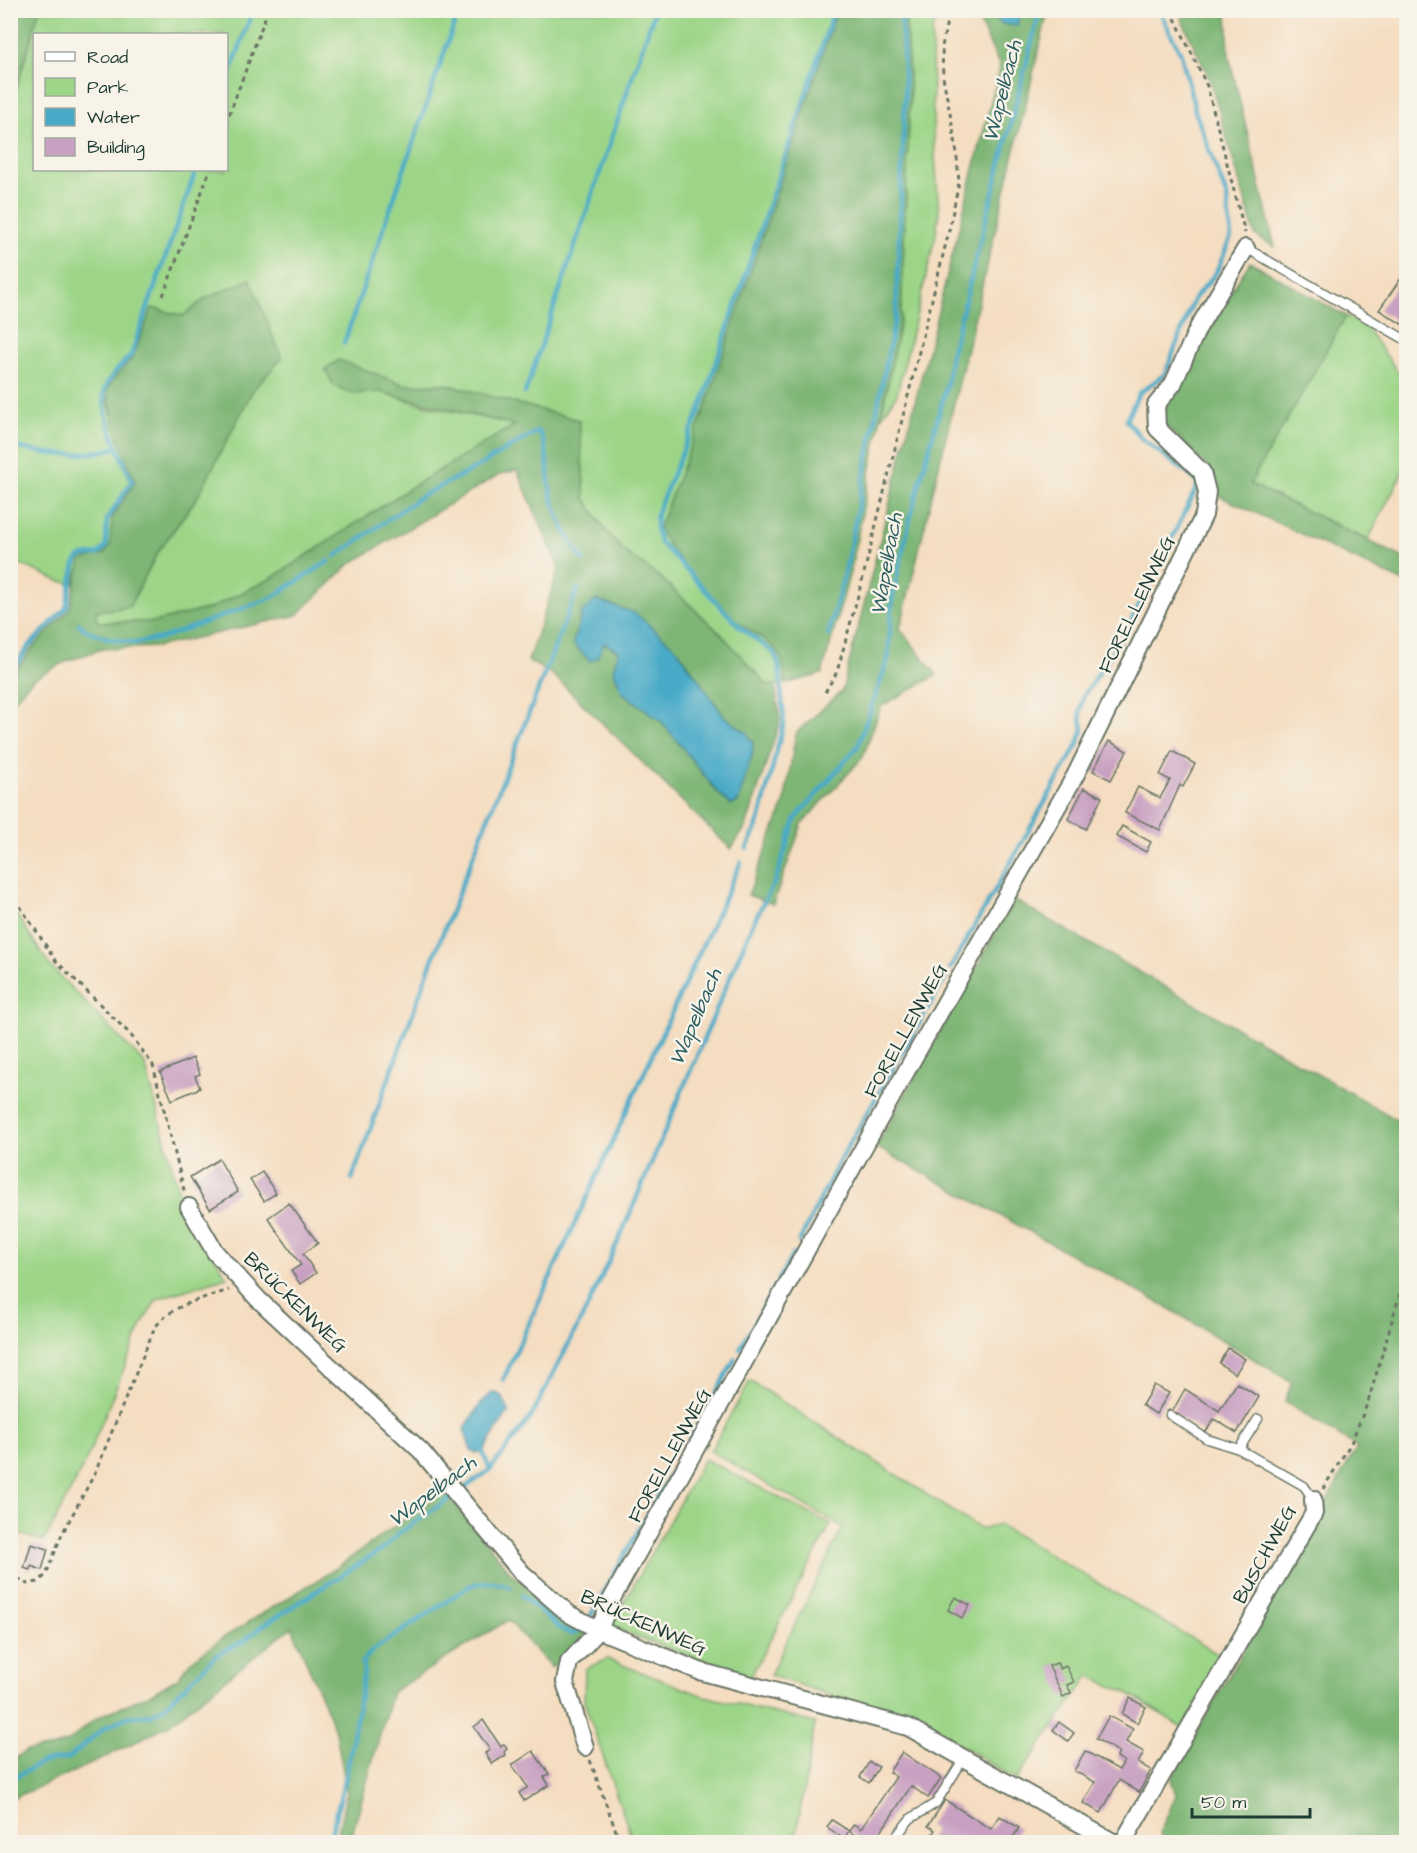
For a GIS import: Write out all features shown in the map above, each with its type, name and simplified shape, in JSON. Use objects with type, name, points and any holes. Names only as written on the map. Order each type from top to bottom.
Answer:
[{"type":"street","name":"FORELLENWEG","points":[[585,1747],[565,1682],[569,1662],[599,1630],[610,1602],[913,1059],[1075,776],[1204,515],[1208,492],[1202,472],[1157,428],[1155,405],[1173,384],[1198,328],[1246,249]]},
{"type":"street","name":"BRÜCKENWEG","points":[[189,1207],[215,1252],[244,1283],[421,1451],[522,1573],[569,1614],[599,1630],[699,1671],[908,1726],[1113,1842]]},
{"type":"street","name":"BUSCHWEG","points":[[1123,1842],[1314,1513],[1313,1499]]},
{"type":"lane","points":[[1246,249],[1407,340]]},
{"type":"lane","points":[[1170,1415],[1207,1439],[1239,1449],[1304,1486],[1313,1499]]},
{"type":"lane","points":[[1239,1449],[1258,1419]]},
{"type":"lane","points":[[892,1842],[910,1819],[936,1803],[964,1758]]},
{"type":"path","points":[[228,118],[268,10]]},
{"type":"path","points":[[825,692],[837,672],[862,581],[959,182],[956,145],[943,77],[942,47],[949,10]]},
{"type":"path","points":[[1171,10],[1207,87],[1245,227],[1246,249]]},
{"type":"path","points":[[163,296],[210,171]]},
{"type":"path","points":[[10,891],[56,961],[130,1034],[153,1065],[189,1207]]},
{"type":"path","name":"BUSCHWEG","points":[[1313,1499],[1320,1495],[1351,1443],[1407,1273]]},
{"type":"path","points":[[10,1573],[27,1584],[38,1582],[46,1575],[62,1534],[95,1473],[154,1329],[163,1316],[178,1307],[238,1288],[244,1283]]},
{"type":"path","points":[[585,1747],[620,1842]]},
{"type":"green space","points":[[1197,10],[1227,11],[1229,56],[1275,247],[1255,235],[1210,80],[1181,18]]},
{"type":"green space","points":[[10,11],[39,11],[11,107]]},
{"type":"green space","points":[[39,11],[837,11],[706,406],[659,528],[776,650],[784,664],[785,684],[767,686],[721,634],[662,579],[624,551],[605,530],[585,499],[579,420],[446,384],[405,385],[339,360],[325,369],[352,394],[380,392],[428,406],[515,425],[272,578],[211,608],[154,622],[97,622],[95,611],[129,607],[158,552],[198,496],[253,390],[281,358],[206,298],[183,316],[152,308],[133,357],[112,381],[107,400],[135,482],[113,516],[112,541],[109,548],[104,554],[89,559],[81,565],[74,584],[59,581],[11,560],[10,107]]},
{"type":"green space","points":[[837,11],[905,11],[910,94],[901,316],[851,569],[822,674],[785,684],[782,661],[775,649],[746,628],[709,594],[672,550],[659,528],[706,406]]},
{"type":"green space","points":[[905,11],[938,11],[932,31],[933,126],[939,212],[935,239],[897,394],[881,418],[901,315],[910,94]]},
{"type":"green space","points":[[974,11],[1048,11],[900,629],[937,675],[881,706],[863,757],[802,824],[773,904],[748,895],[784,804],[796,733],[842,691],[1000,66]]},
{"type":"green space","points":[[1250,262],[1346,316],[1250,484],[1406,559],[1406,583],[1217,495],[1209,468],[1163,423],[1162,408],[1178,387],[1207,329]]},
{"type":"green space","points":[[250,279],[282,358],[253,390],[198,496],[158,552],[129,607],[96,611],[97,622],[154,622],[211,608],[272,578],[413,486],[515,425],[380,392],[352,394],[333,385],[325,369],[339,360],[405,385],[446,384],[579,420],[585,498],[605,530],[624,551],[662,579],[721,634],[767,685],[775,685],[780,721],[746,827],[731,849],[552,674],[528,661],[559,568],[517,470],[498,475],[350,564],[297,615],[156,647],[102,649],[67,661],[33,679],[11,703],[11,677],[32,648],[69,610],[81,560],[104,554],[110,546],[112,518],[135,482],[115,427],[107,391],[112,381],[133,357],[152,308],[183,316],[206,298]],"holes":[[[604,643],[677,649],[724,716],[747,733],[753,743],[738,802],[719,794],[662,722],[622,692],[619,652]]]},
{"type":"green space","points":[[1346,316],[1365,326],[1406,383],[1406,465],[1368,540],[1250,484]]},
{"type":"green space","points":[[1014,900],[1406,1125],[1406,1842],[1163,1842],[1160,1832],[1176,1795],[1171,1779],[1357,1447],[1285,1402],[1292,1382],[1170,1309],[876,1147]]},
{"type":"green space","points":[[10,905],[50,966],[145,1064],[182,1204],[227,1277],[157,1299],[143,1322],[86,1461],[44,1541],[11,1532]]},
{"type":"green space","points":[[750,1381],[982,1530],[998,1524],[1223,1657],[1183,1728],[1130,1694],[1089,1676],[1016,1780],[942,1733],[770,1675],[843,1527],[710,1451]]},
{"type":"green space","points":[[704,1459],[831,1524],[750,1678],[610,1627]]},
{"type":"green space","points":[[444,1491],[512,1574],[587,1634],[552,1668],[508,1620],[392,1692],[350,1842],[336,1842],[347,1792],[336,1733],[292,1627],[168,1725],[102,1759],[11,1799],[11,1761],[26,1751],[55,1747],[69,1741],[98,1717],[153,1693],[178,1678],[190,1662],[221,1639],[332,1571]]},
{"type":"green space","points":[[607,1659],[701,1695],[815,1723],[795,1842],[633,1842],[584,1702],[585,1669]]},
{"type":"water","points":[[995,11],[1021,11],[1017,26],[1002,24],[994,16]]},
{"type":"water","points":[[596,600],[635,613],[677,649],[724,716],[747,733],[753,743],[752,755],[738,802],[731,805],[719,794],[662,722],[622,692],[613,669],[619,651],[604,643],[597,658],[590,661],[573,644],[582,612]]},
{"type":"water","points":[[493,1392],[502,1396],[509,1411],[484,1450],[477,1453],[471,1451],[464,1429],[481,1403]]},
{"type":"building","points":[[1406,271],[1406,324],[1405,326],[1379,310]]},
{"type":"building","points":[[1109,741],[1127,751],[1111,780],[1093,771]]},
{"type":"building","points":[[1172,751],[1195,764],[1183,787],[1180,785],[1160,830],[1125,813],[1138,787],[1160,798],[1170,780],[1160,775]]},
{"type":"building","points":[[1084,788],[1102,797],[1086,829],[1068,819]]},
{"type":"building","points":[[1122,826],[1151,842],[1146,852],[1116,836]]},
{"type":"building","points":[[193,1058],[200,1074],[195,1076],[200,1088],[172,1100],[160,1072]]},
{"type":"building","points":[[219,1159],[238,1192],[210,1209],[190,1177]]},
{"type":"building","points":[[262,1172],[276,1193],[264,1201],[250,1180]]},
{"type":"building","points":[[289,1203],[318,1243],[303,1254],[316,1273],[300,1284],[291,1271],[301,1265],[268,1218]]},
{"type":"building","points":[[1228,1348],[1245,1359],[1235,1374],[1219,1363]]},
{"type":"building","points":[[1237,1383],[1259,1397],[1237,1433],[1214,1419],[1205,1433],[1172,1412],[1185,1389],[1219,1411]]},
{"type":"building","points":[[1154,1385],[1169,1393],[1156,1414],[1142,1405]]},
{"type":"building","points":[[31,1544],[48,1549],[42,1570],[31,1566],[30,1570],[24,1568]]},
{"type":"building","points":[[955,1597],[970,1605],[962,1618],[948,1610]]},
{"type":"building","points":[[1057,1663],[1060,1669],[1066,1666],[1074,1682],[1067,1685],[1071,1693],[1063,1697],[1049,1666]]},
{"type":"building","points":[[1130,1698],[1146,1707],[1137,1723],[1122,1714]]},
{"type":"building","points":[[1109,1716],[1133,1729],[1126,1742],[1144,1752],[1138,1763],[1151,1770],[1139,1792],[1119,1780],[1101,1813],[1083,1803],[1095,1782],[1074,1771],[1085,1751],[1119,1770],[1124,1761],[1117,1757],[1119,1752],[1096,1739]]},
{"type":"building","points":[[483,1720],[501,1747],[504,1744],[507,1749],[504,1752],[506,1755],[492,1764],[485,1753],[490,1750],[474,1727]]},
{"type":"building","points":[[1059,1722],[1074,1733],[1068,1741],[1053,1730]]},
{"type":"building","points":[[533,1751],[549,1774],[544,1777],[549,1785],[524,1801],[519,1793],[528,1787],[512,1765]]},
{"type":"building","points":[[902,1752],[941,1778],[928,1798],[911,1786],[874,1842],[852,1842],[856,1836],[849,1831],[854,1824],[861,1829],[896,1777],[889,1772]]},
{"type":"building","points":[[869,1762],[879,1767],[869,1783],[860,1777]]},
{"type":"building","points":[[945,1800],[991,1829],[1000,1816],[1019,1828],[1010,1842],[954,1842],[947,1838],[944,1842],[927,1842],[935,1830],[928,1826]]},
{"type":"building","points":[[832,1820],[849,1831],[844,1839],[827,1827]]},
{"type":"waterway","points":[[228,79],[253,10]]},
{"type":"waterway","points":[[344,343],[459,10]]},
{"type":"waterway","points":[[525,393],[655,10]]},
{"type":"waterway","points":[[747,848],[759,821],[784,722],[779,665],[774,653],[741,628],[660,542],[656,528],[657,512],[702,405],[834,10]]},
{"type":"waterway","points":[[828,635],[846,568],[896,313],[905,93],[901,10]]},
{"type":"waterway","name":"Wapelbach","points":[[460,1491],[490,1470],[531,1417],[587,1308],[620,1237],[753,923],[775,881],[796,818],[858,746],[888,659],[893,594],[912,511],[947,384],[950,359],[1040,10]]},
{"type":"waterway","points":[[950,969],[1078,744],[1083,730],[1080,713],[1083,697],[1128,628],[1198,485],[1194,478],[1142,439],[1126,420],[1139,393],[1165,374],[1194,299],[1216,273],[1231,237],[1227,197],[1196,114],[1181,54],[1159,10]]},
{"type":"waterway","points":[[10,673],[29,646],[66,608],[75,565],[79,557],[98,554],[106,547],[107,519],[132,481],[108,421],[105,408],[105,388],[131,355],[196,171]]},
{"type":"waterway","points":[[336,556],[423,495],[472,470],[538,431],[544,444],[549,485],[556,511],[583,560]]},
{"type":"waterway","points":[[10,445],[37,452],[64,454],[91,453],[118,447]]},
{"type":"waterway","points":[[79,624],[86,630],[107,638],[135,643],[162,638],[271,598],[329,561]]},
{"type":"waterway","points":[[352,1179],[430,966],[578,588]]},
{"type":"waterway","points":[[503,1380],[741,862]]},
{"type":"waterway","points":[[799,1242],[839,1162],[946,977]]},
{"type":"waterway","points":[[740,1349],[793,1254]]},
{"type":"waterway","points":[[591,1615],[735,1359]]},
{"type":"waterway","points":[[481,1447],[490,1470]]},
{"type":"waterway","name":"Wapelbach","points":[[10,1780],[43,1762],[69,1758],[104,1728],[127,1717],[152,1714],[163,1708],[218,1654],[244,1641],[262,1626],[384,1548],[398,1534],[453,1496]]},
{"type":"waterway","points":[[329,1842],[347,1772],[364,1672],[362,1662],[373,1650],[471,1585],[491,1582],[511,1588]]},
{"type":"waterway","points":[[522,1595],[561,1629],[572,1634],[580,1630]]}]
